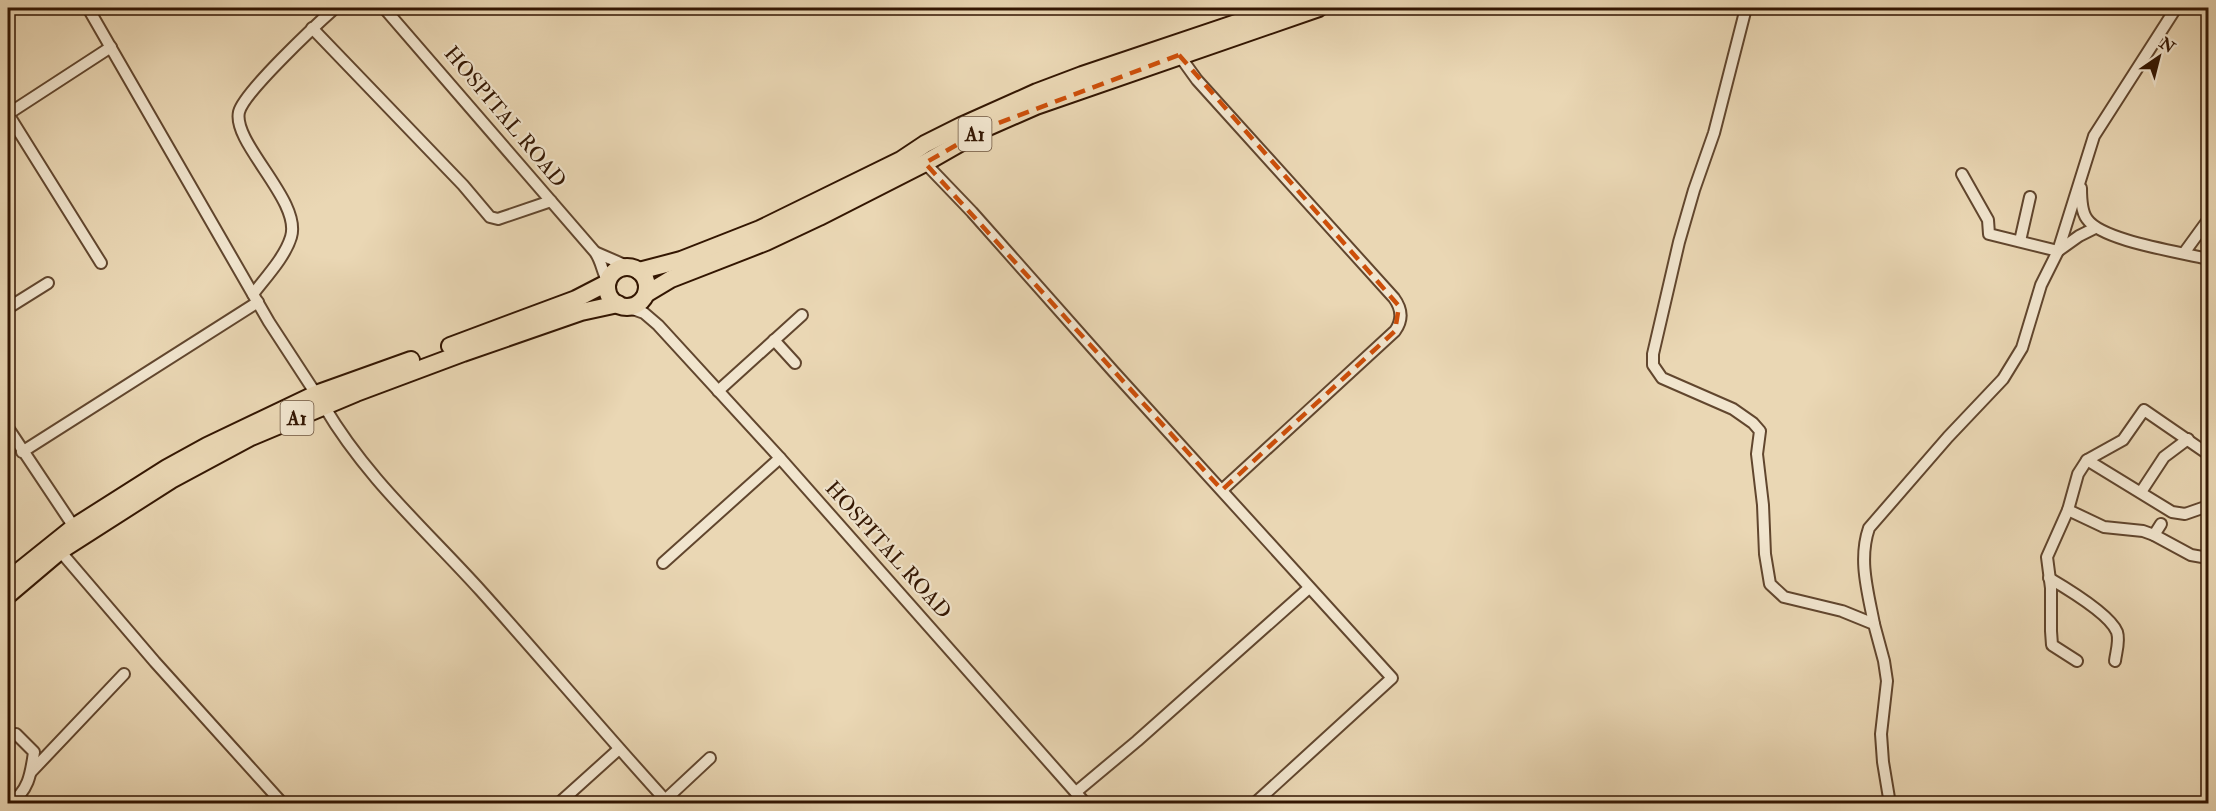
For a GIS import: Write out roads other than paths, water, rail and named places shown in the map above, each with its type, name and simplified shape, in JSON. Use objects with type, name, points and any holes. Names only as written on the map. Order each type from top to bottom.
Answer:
[{"type":"highway","name":"A1","points":[[633,269],[681,260],[760,229],[891,165],[961,126],[1037,92],[1281,8]]},
{"type":"highway","name":"A1","points":[[646,294],[676,277],[777,237],[925,163],[998,122],[1036,106],[1179,55],[1318,8]]},
{"type":"highway","points":[[633,269],[646,279],[646,294],[637,304],[623,306],[608,294],[606,280],[614,272],[633,269]]},
{"type":"highway","name":"A1","points":[[8,580],[74,527],[166,468],[207,446],[588,294],[606,280]]},
{"type":"highway","name":"A1","points":[[8,595],[60,551],[190,469],[320,400],[366,389],[581,312],[623,306]]},
{"type":"street","points":[[88,8],[256,298],[341,435],[368,471],[479,589],[667,802],[710,758]]},
{"type":"street","points":[[22,452],[256,298],[288,245],[292,233],[292,220],[284,201],[243,133],[238,114],[243,102],[312,28],[335,8]]},
{"type":"street","name":"HOSPITAL ROAD","points":[[384,8],[595,252]]},
{"type":"street","points":[[1746,8],[1714,133],[1679,242],[1653,354],[1653,365],[1662,378],[1732,409],[1753,423],[1760,431],[1757,454],[1763,505],[1765,554],[1770,584],[1774,590],[1784,597],[1842,610],[1874,624]]},
{"type":"street","points":[[1890,804],[1881,734],[1887,681],[1863,570],[1869,528],[1948,437],[2004,379],[2022,348],[2042,285],[2058,251],[2094,136],[2176,8]]},
{"type":"street","points":[[312,28],[490,217],[498,219],[551,201]]},
{"type":"street","points":[[101,263],[8,114],[111,47]]},
{"type":"street","points":[[1179,55],[1197,80],[1394,298],[1401,311],[1400,321],[1395,331],[1222,490]]},
{"type":"street","points":[[925,163],[972,212],[1392,678],[1254,804]]},
{"type":"street","points":[[1962,174],[1988,220],[1989,234],[2058,251]]},
{"type":"street","points":[[2081,176],[2085,218],[2095,228],[2113,237],[2208,259]]},
{"type":"street","points":[[2020,241],[2030,197]]},
{"type":"street","points":[[2184,253],[2208,220]]},
{"type":"street","points":[[2058,251],[2095,228]]},
{"type":"street","points":[[595,252],[633,269]]},
{"type":"street","points":[[595,252],[602,264],[606,280]]},
{"type":"street","points":[[8,308],[48,283]]},
{"type":"street","points":[[646,294],[647,304],[658,325]]},
{"type":"street","points":[[623,306],[640,310],[658,325]]},
{"type":"street","points":[[718,391],[802,315]]},
{"type":"street","name":"HOSPITAL ROAD","points":[[658,325],[780,458],[1086,804]]},
{"type":"street","points":[[774,340],[795,363]]},
{"type":"street","points":[[2077,661],[2052,645],[2047,558],[2068,510],[2078,474],[2087,460],[2123,440],[2144,410],[2208,454]]},
{"type":"street","points":[[8,428],[74,527]]},
{"type":"street","points":[[2141,492],[2164,457],[2188,439]]},
{"type":"street","points":[[663,563],[780,458]]},
{"type":"street","points":[[2087,460],[2161,506],[2177,513],[2189,513],[2208,506]]},
{"type":"street","points":[[2068,510],[2104,527],[2143,531],[2191,555],[2208,558]]},
{"type":"street","points":[[2154,535],[2162,524]]},
{"type":"street","points":[[60,551],[283,804]]},
{"type":"street","points":[[2049,578],[2074,592],[2111,624],[2117,632],[2115,661]]},
{"type":"street","points":[[1076,792],[1137,741],[1309,588]]},
{"type":"street","points":[[32,772],[124,674]]},
{"type":"street","points":[[9,804],[17,798],[31,778],[34,752],[16,734]]},
{"type":"street","points":[[558,804],[619,749]]}]
